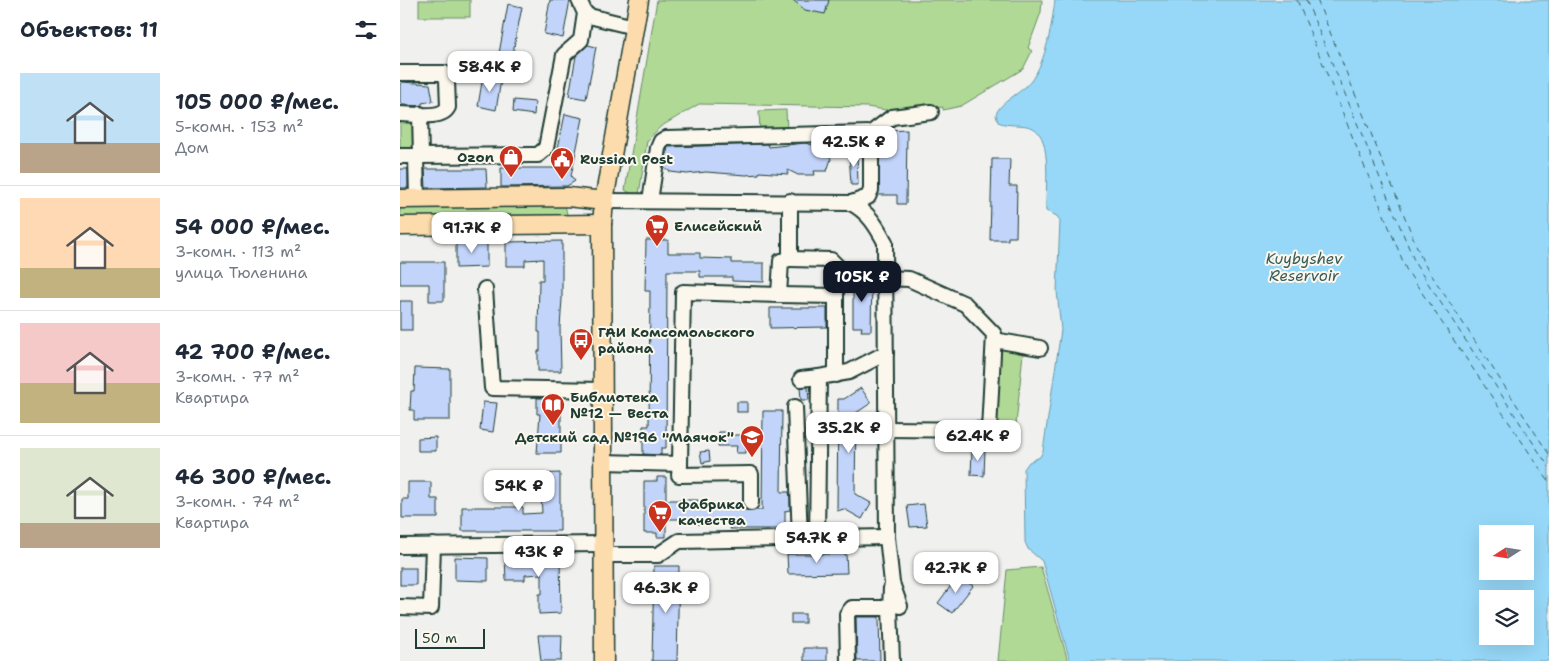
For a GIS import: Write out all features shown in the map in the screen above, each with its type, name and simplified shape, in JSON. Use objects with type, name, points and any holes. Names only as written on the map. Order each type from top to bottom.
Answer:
[{"type":"main road","points":[[604,661],[602,224],[604,201],[639,0]]},
{"type":"main road","points":[[408,199],[568,197],[604,201]]},
{"type":"main road","points":[[400,226],[602,224]]},
{"type":"street","points":[[400,156],[532,155],[543,152],[546,148],[564,55],[581,40],[585,15],[579,0]]},
{"type":"street","points":[[585,15],[634,27]]},
{"type":"street","points":[[400,73],[440,72],[446,77],[448,107],[446,111],[439,114],[400,114]]},
{"type":"street","points":[[650,201],[658,148],[661,141],[666,138],[871,133],[892,117],[930,112]]},
{"type":"street","points":[[408,199],[419,156],[420,114]]},
{"type":"street","points":[[604,201],[790,201],[851,203],[868,197],[872,190],[871,133]]},
{"type":"street","points":[[790,201],[790,259]]},
{"type":"street","points":[[851,203],[864,210],[876,225],[885,242],[887,537],[895,607],[892,661]]},
{"type":"street","points":[[779,295],[781,261],[790,259],[831,260],[837,266],[836,375]]},
{"type":"street","points":[[885,278],[909,279],[965,304],[994,334],[989,430],[886,429]]},
{"type":"street","points":[[485,290],[492,388],[603,390]]},
{"type":"street","points":[[751,503],[751,474],[679,475],[683,292],[836,296]]},
{"type":"street","points":[[994,340],[1040,348]]},
{"type":"street","points":[[801,379],[849,372],[886,354]]},
{"type":"street","points":[[818,539],[819,377]]},
{"type":"street","points":[[796,407],[800,540]]},
{"type":"street","points":[[603,462],[680,464]]},
{"type":"street","points":[[400,546],[603,549],[658,555],[679,541],[887,537]]},
{"type":"street","points":[[400,607],[431,608],[433,545]]},
{"type":"street","points":[[848,661],[847,614],[852,608],[895,607]]},
{"type":"green space","points":[[419,0],[470,0],[470,17],[419,17]]},
{"type":"green space","points":[[657,0],[1042,0],[1041,12],[1028,48],[1032,51],[1023,69],[961,106],[943,110],[943,107],[898,112],[867,107],[699,104],[660,127],[647,141],[639,195],[636,196],[625,190]]},
{"type":"green space","points":[[786,110],[787,130],[760,131],[759,111]]},
{"type":"green space","points":[[400,122],[414,122],[415,151],[400,150]]},
{"type":"green space","points":[[400,204],[565,205],[567,214],[565,217],[400,221]]},
{"type":"green space","points":[[998,345],[1014,347],[1023,353],[1015,435],[993,435]]},
{"type":"green space","points":[[1041,567],[1068,661],[998,661],[1007,570]]},
{"type":"water","name":"Kuybyshev Reservoir","points":[[1055,0],[1549,0],[1549,661],[1070,661],[1042,561],[1028,549],[1025,542],[1024,469],[1029,462],[1040,457],[1043,451],[1061,330],[1057,291],[1060,221],[1057,216],[1046,211],[1046,153],[1039,134],[1033,128],[998,122],[996,115],[1001,106],[1031,81],[1041,64],[1050,31]]},
{"type":"building","points":[[550,0],[570,0],[563,38],[544,34]]},
{"type":"building","points":[[793,0],[829,0],[825,14],[805,10]]},
{"type":"building","points":[[508,4],[522,7],[511,62],[498,59]]},
{"type":"building","points":[[588,45],[596,47],[586,99],[569,96],[576,56]]},
{"type":"building","points":[[483,76],[501,80],[496,110],[478,106]]},
{"type":"building","points":[[402,82],[430,84],[433,101],[422,103],[422,106],[403,105],[400,103],[400,84]]},
{"type":"building","points":[[514,100],[535,102],[534,115],[513,112]]},
{"type":"building","points":[[565,114],[583,118],[571,176],[575,181],[567,186],[501,187],[501,168],[554,168]]},
{"type":"building","points":[[907,130],[906,204],[897,204],[897,195],[878,195],[880,137],[887,131]]},
{"type":"building","points":[[805,143],[813,145],[813,148],[826,148],[831,159],[827,171],[814,171],[815,175],[798,175],[788,170],[788,174],[759,172],[759,174],[746,175],[706,172],[687,174],[671,172],[664,168],[668,147],[768,144],[769,147]]},
{"type":"building","points":[[857,152],[858,185],[851,185],[849,153]]},
{"type":"building","points":[[992,159],[1010,159],[1009,186],[1017,186],[1016,237],[1008,237],[1008,240],[990,240]]},
{"type":"building","points":[[400,169],[408,169],[408,188],[400,188]]},
{"type":"building","points":[[425,169],[486,169],[487,187],[426,188]]},
{"type":"building","points":[[646,240],[668,240],[668,253],[700,253],[700,258],[732,259],[732,263],[764,263],[764,282],[732,281],[732,277],[700,277],[700,271],[667,271],[666,448],[661,448],[661,455],[643,454],[643,426],[649,426],[650,291],[645,291]]},
{"type":"building","points":[[487,241],[487,267],[456,268],[456,242]]},
{"type":"building","points":[[562,241],[561,371],[538,371],[538,351],[540,351],[540,332],[538,332],[539,280],[543,280],[543,259],[525,260],[525,266],[506,266],[506,242]]},
{"type":"building","points":[[400,262],[444,262],[444,301],[429,301],[429,284],[400,284]]},
{"type":"building","points":[[853,277],[872,277],[871,331],[861,331],[862,327],[853,327]]},
{"type":"building","points":[[400,301],[412,301],[412,330],[400,330]]},
{"type":"building","points":[[770,308],[827,308],[827,327],[770,328]]},
{"type":"building","points":[[415,368],[450,369],[450,420],[414,420],[414,410],[410,410],[411,391],[414,391]]},
{"type":"building","points":[[800,387],[808,387],[809,400],[801,400]]},
{"type":"building","points":[[861,388],[871,403],[856,413],[855,494],[871,503],[862,519],[844,509],[837,511],[838,399],[844,399]]},
{"type":"building","points":[[537,398],[561,398],[561,453],[537,453],[540,414],[537,414]]},
{"type":"building","points":[[483,402],[497,403],[493,432],[480,430]]},
{"type":"building","points":[[737,402],[747,402],[747,412],[737,412]]},
{"type":"building","points":[[763,411],[782,411],[781,492],[789,492],[790,498],[790,510],[785,511],[785,529],[730,529],[730,524],[698,524],[698,519],[666,519],[666,537],[657,537],[657,533],[644,533],[644,481],[657,481],[657,477],[666,477],[666,500],[698,500],[698,506],[730,506],[730,510],[762,510]]},
{"type":"building","points":[[719,432],[726,432],[726,435],[746,435],[746,453],[736,453],[737,446],[718,446]]},
{"type":"building","points":[[436,437],[436,451],[418,451],[418,438]]},
{"type":"building","points":[[972,449],[985,449],[984,476],[971,475]]},
{"type":"building","points":[[709,451],[710,461],[702,463],[700,452]]},
{"type":"building","points":[[560,473],[560,531],[462,531],[462,507],[523,507],[523,514],[542,513],[541,493],[537,493],[536,474]]},
{"type":"building","points":[[408,482],[431,482],[431,499],[438,499],[438,518],[402,518],[402,499],[408,499]]},
{"type":"building","points":[[924,504],[927,526],[910,527],[907,506]]},
{"type":"building","points":[[787,554],[846,554],[847,573],[788,574]]},
{"type":"building","points":[[560,555],[561,613],[539,614],[542,574],[525,575],[525,580],[506,580],[505,556]]},
{"type":"building","points":[[455,557],[488,558],[488,581],[455,580]]},
{"type":"building","points":[[654,566],[679,566],[677,661],[652,661]]},
{"type":"building","points":[[400,568],[416,568],[416,585],[400,585]]},
{"type":"building","points":[[959,575],[973,586],[952,613],[938,603]]},
{"type":"building","points":[[791,614],[805,614],[805,623],[791,623]]},
{"type":"building","points":[[856,617],[879,617],[880,661],[857,661]]},
{"type":"building","points":[[538,635],[562,635],[561,661],[541,661]]},
{"type":"building","points":[[804,648],[827,648],[827,661],[804,661]]},
{"type":"ferry route","points":[[1297,0],[1406,269],[1549,482]]},
{"type":"ferry route","points":[[1306,0],[1416,265],[1549,467]]},
{"type":"ferry route","points":[[1317,0],[1423,262],[1549,454]]},
{"type":"place","name":"Ozon","points":[[511,178]]},
{"type":"place","name":"Russian Post","points":[[562,180]]},
{"type":"place","name":"Елисейский","points":[[657,247]]},
{"type":"place","name":"ГАИ Комсомольского района","points":[[581,361]]},
{"type":"place","name":"Библиотека №12 — Веста","points":[[553,426]]},
{"type":"place","name":"Детский сад №196 \"Маячок\"","points":[[752,458]]},
{"type":"place","name":"фабрика качества","points":[[660,533]]}]
